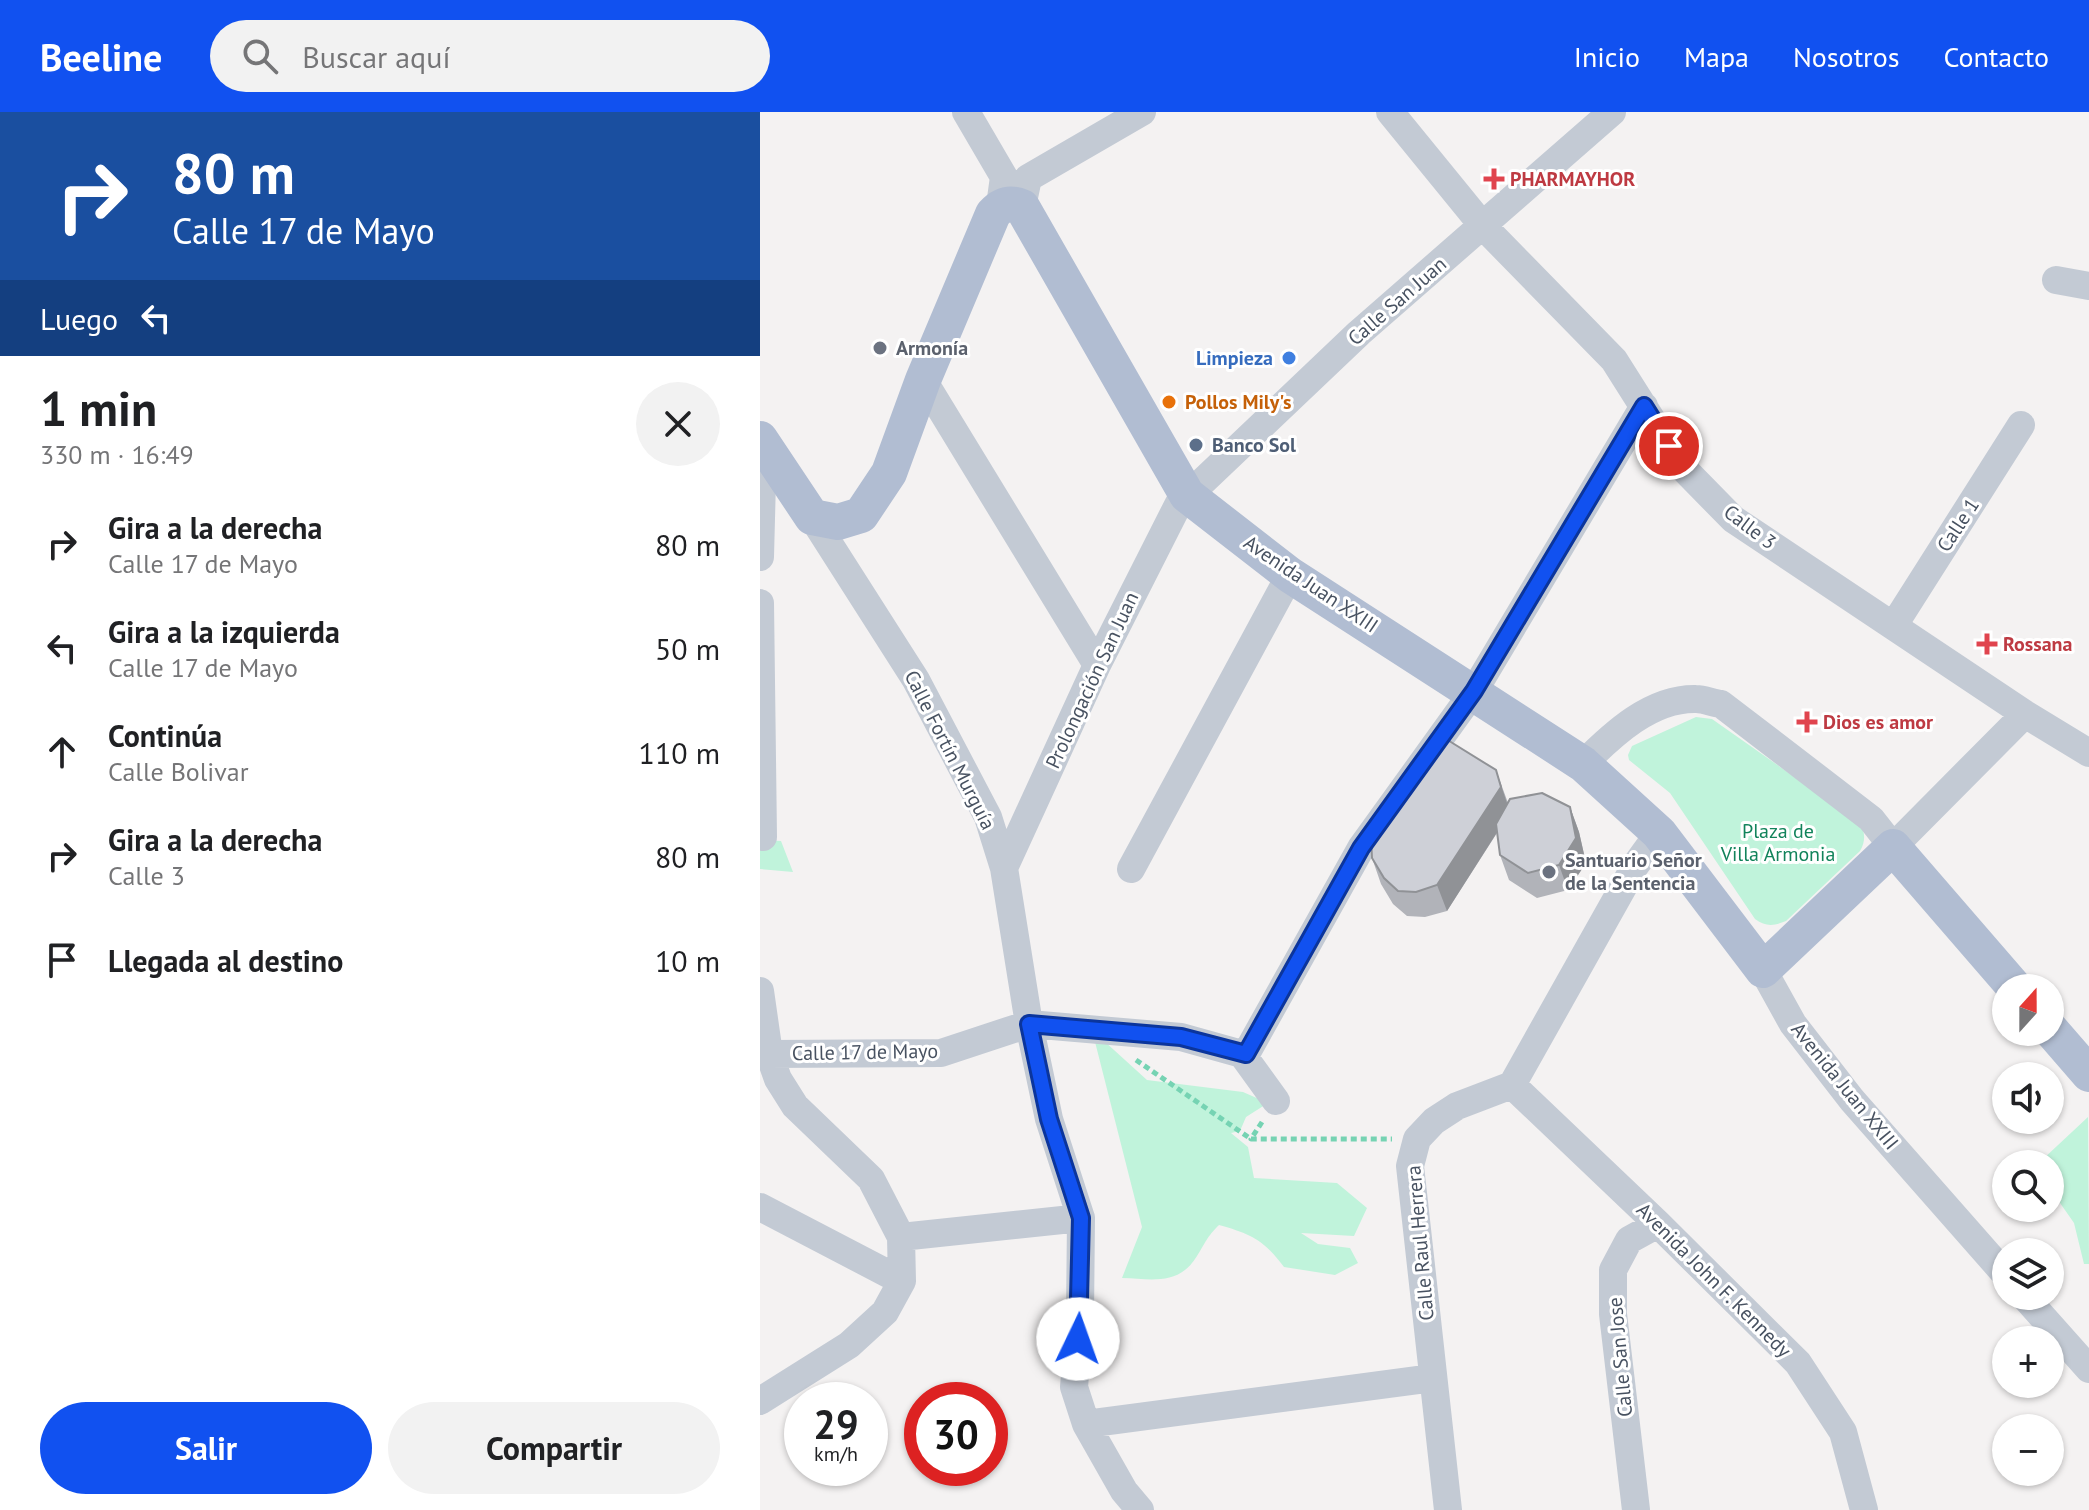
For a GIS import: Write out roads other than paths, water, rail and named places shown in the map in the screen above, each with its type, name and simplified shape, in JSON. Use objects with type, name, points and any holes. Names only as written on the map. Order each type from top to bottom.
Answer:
[{"type":"main road","points":[[761,440],[812,517],[838,522],[861,515],[889,473],[923,380],[993,214],[1011,207]]},
{"type":"main road","name":"Avenida Juan XXIII","points":[[1011,207],[1187,495],[1290,575],[1583,764],[1659,833],[1763,970]]},
{"type":"main road","points":[[1763,970],[1893,847],[2003,974]]},
{"type":"main road","points":[[2064,1045],[2089,1074]]},
{"type":"street","points":[[966,112],[1004,177],[1011,207]]},
{"type":"street","points":[[1011,207],[1028,178],[1142,112]]},
{"type":"street","name":"Calle 3","points":[[1390,112],[1483,226],[1614,360],[1681,466],[1733,519],[2025,714],[2089,753]]},
{"type":"street","name":"Calle San Juan","points":[[1187,495],[1359,333],[1612,112]]},
{"type":"street","points":[[2056,280],[2089,286]]},
{"type":"street","points":[[923,380],[1097,665]]},
{"type":"street","points":[[1276,1101],[1242,1054],[1246,1054],[1361,848],[1474,691],[1644,406]]},
{"type":"street","name":"Calle 1","points":[[1894,625],[2015,435]]},
{"type":"street","points":[[760,557],[761,440]]},
{"type":"street","name":"Prolongación San Juan","points":[[1004,868],[1097,665],[1178,505],[1187,495]]},
{"type":"street","name":"Calle Fortín Murguía","points":[[812,517],[916,680],[988,817],[1004,868],[1029,1024],[1049,1119],[1081,1218],[1080,1315],[1074,1387],[1086,1424],[1124,1491],[1140,1510]]},
{"type":"street","points":[[1131,869],[1290,575]]},
{"type":"street","points":[[760,603],[763,837]]},
{"type":"street","points":[[1583,764],[1613,734],[1651,711],[1673,702],[1698,699],[1721,704],[1871,819],[1893,847],[2025,714]]},
{"type":"street","points":[[1512,1085],[1635,866],[1659,833]]},
{"type":"street","name":"Avenida Juan XXIII","points":[[1763,970],[1793,1024],[1852,1100],[1992,1259]]},
{"type":"street","points":[[760,991],[769,1054],[778,1079],[795,1106],[871,1179],[901,1237],[902,1281],[885,1312],[849,1345],[760,1401]]},
{"type":"street","name":"Calle 17 de Mayo","points":[[769,1054],[941,1053],[1029,1024],[1181,1037],[1242,1054]]},
{"type":"street","name":"Calle Raul Herrera","points":[[1448,1510],[1410,1166],[1417,1139],[1434,1121],[1457,1106],[1512,1085]]},
{"type":"street","name":"Avenida John F. Kennedy","points":[[1512,1085],[1798,1363],[1843,1432],[1864,1510]]},
{"type":"street","points":[[760,1207],[902,1281]]},
{"type":"street","points":[[901,1237],[1081,1218]]},
{"type":"street","name":"Calle San Jose","points":[[1636,1510],[1613,1314],[1613,1270],[1629,1240],[1658,1224]]},
{"type":"street","points":[[2036,1310],[2089,1369]]},
{"type":"street","points":[[1086,1424],[1433,1378]]},
{"type":"place","name":"PHARMAYHOR","points":[[1494,179]]},
{"type":"place","name":"Armonía","points":[[880,348]]},
{"type":"place","name":"Limpieza","points":[[1289,358]]},
{"type":"place","name":"Pollos Mily's","points":[[1169,402]]},
{"type":"place","name":"Banco Sol","points":[[1196,445]]},
{"type":"place","name":"Rossana","points":[[1987,644]]},
{"type":"place","name":"Dios es amor","points":[[1807,722]]},
{"type":"place","name":"Santuario Señor de la Sentencia","points":[[1549,872]]},
{"type":"park label","name":"Plaza de Villa Armonia","points":[[1778,842]]}]
